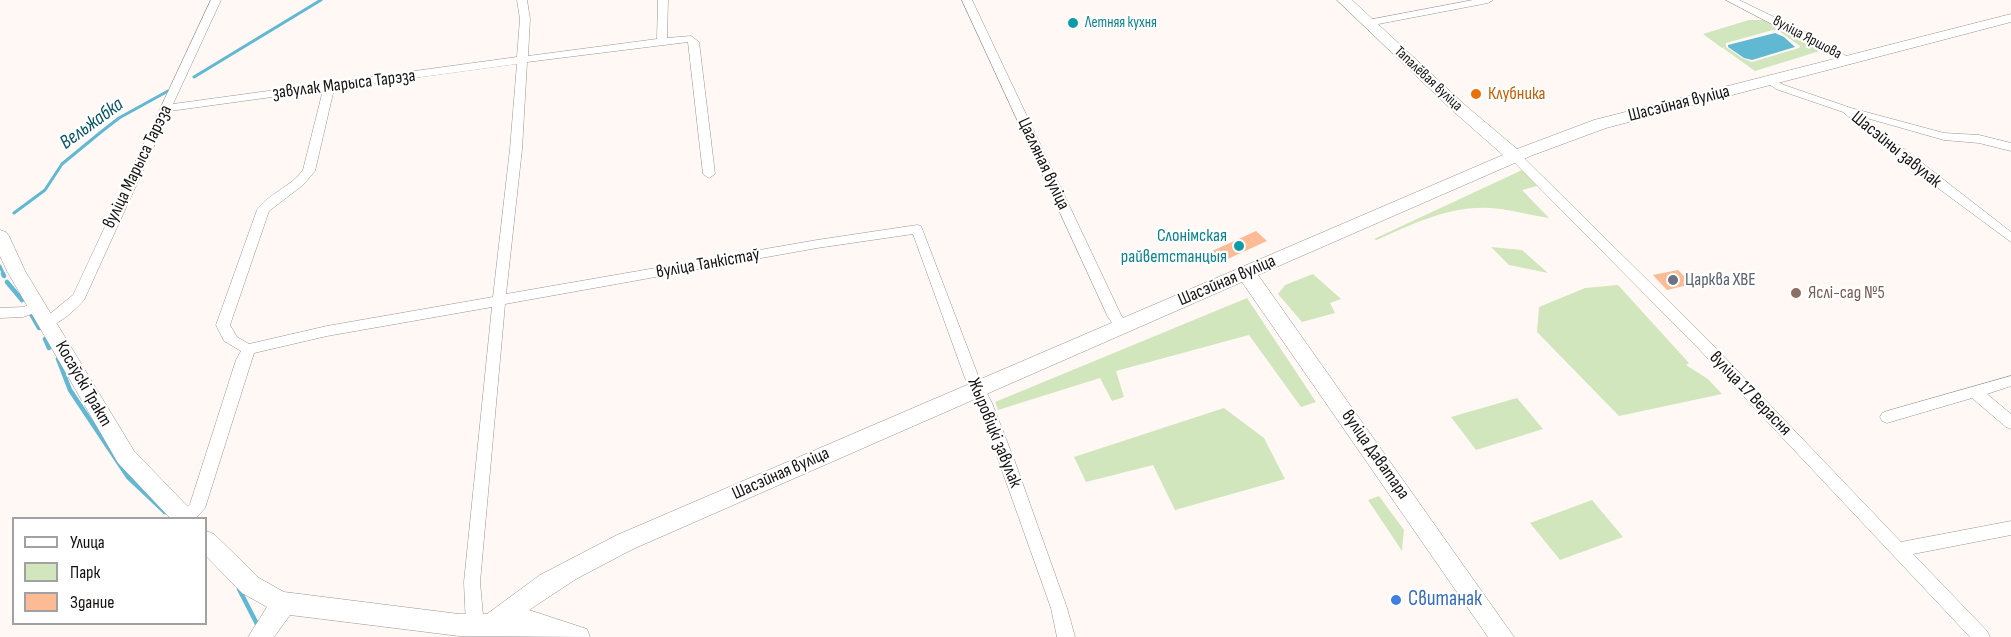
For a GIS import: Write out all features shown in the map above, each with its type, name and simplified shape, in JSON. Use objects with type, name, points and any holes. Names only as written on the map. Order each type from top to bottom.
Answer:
[{"type":"main road","name":"Тапалёвая вуліца","points":[[1344,0],[1459,108],[1515,156]]},
{"type":"main road","name":"Шасэйная вуліца","points":[[483,629],[542,587],[599,554],[1515,156],[1592,127],[1850,62],[2011,18]]},
{"type":"main road","name":"Косаўскі Тракт","points":[[0,236],[16,271],[126,457],[183,517]]},
{"type":"main road","name":"вуліца Даватара","points":[[1246,273],[1502,637]]},
{"type":"main road","points":[[207,542],[250,586],[267,598],[284,603],[541,637]]},
{"type":"main road","points":[[260,637],[284,603]]},
{"type":"main road","points":[[483,629],[519,621],[536,622],[578,637]]},
{"type":"street","name":"вуліца Марыса Тарэза","points":[[42,315],[71,306],[79,297],[117,209],[167,108],[216,0]]},
{"type":"street","points":[[483,629],[472,582],[516,149],[525,20],[522,0]]},
{"type":"street","points":[[525,20],[530,16],[534,0]]},
{"type":"street","points":[[662,41],[663,0]]},
{"type":"street","name":"Цагляная вуліца","points":[[967,0],[1115,316],[1122,326]]},
{"type":"street","points":[[1368,23],[1488,0]]},
{"type":"street","name":"вуліца Яршова","points":[[1731,0],[1805,36],[1850,62]]},
{"type":"street","points":[[521,62],[684,38],[691,39],[694,42],[709,174]]},
{"type":"street","name":"завулак Марыса Тарэза","points":[[167,108],[521,62]]},
{"type":"street","name":"Шасэйны завулак","points":[[1770,81],[1780,87],[1847,110],[1904,157],[2011,238]]},
{"type":"street","points":[[187,517],[197,508],[243,360],[249,350],[226,336],[223,325],[263,210],[268,203],[305,178],[309,171],[329,87]]},
{"type":"street","points":[[1847,110],[1944,136],[1979,139],[2011,147]]},
{"type":"street","name":"вуліца 17 Верасня","points":[[1515,156],[1528,166],[1703,344],[1900,549],[1981,637]]},
{"type":"street","name":"вуліца Танкістаў","points":[[249,350],[271,341],[817,244],[917,229]]},
{"type":"street","name":"Жыровіцкі завулак","points":[[917,229],[972,378],[1007,462],[1059,608],[1066,637]]},
{"type":"street","points":[[0,313],[23,312],[42,315]]},
{"type":"street","points":[[1887,417],[2011,381]]},
{"type":"street","points":[[1974,391],[2011,423]]},
{"type":"street","points":[[1900,549],[2011,528]]},
{"type":"green space","points":[[1749,20],[1763,20],[1823,50],[1755,71],[1723,48],[1725,47],[1722,48],[1703,34]],"holes":[[[1773,30],[1779,31],[1800,46],[1799,48],[1752,62],[1726,47],[1726,43]]]},
{"type":"green space","points":[[1522,170],[1537,186],[1522,190],[1549,218],[1496,209],[1474,208],[1431,217],[1377,240],[1374,239]]},
{"type":"green space","points":[[1491,247],[1522,250],[1548,273],[1509,265]]},
{"type":"green space","points":[[1313,274],[1341,299],[1330,303],[1335,313],[1302,322],[1278,294],[1285,285]]},
{"type":"green space","points":[[1618,285],[1689,363],[1686,365],[1708,379],[1722,394],[1619,416],[1537,332],[1539,307],[1585,288]]},
{"type":"green space","points":[[1247,298],[1316,402],[1301,407],[1249,335],[1116,371],[1124,397],[1112,401],[1100,378],[998,410],[995,402]]},
{"type":"green space","points":[[1517,398],[1543,429],[1476,450],[1451,417]]},
{"type":"green space","points":[[1224,408],[1264,438],[1285,479],[1175,510],[1153,465],[1086,482],[1074,457]]},
{"type":"green space","points":[[1379,496],[1404,530],[1402,551],[1368,500]]},
{"type":"green space","points":[[1592,500],[1623,537],[1560,560],[1530,523]]},
{"type":"water","points":[[1775,33],[1784,37],[1795,47],[1752,60],[1744,58],[1728,47],[1728,45]]},
{"type":"building","name":"Слонімская райветстанцыя","points":[[1256,231],[1267,241],[1221,262],[1210,252]]},
{"type":"building","name":"Царква ХВЕ","points":[[1678,270],[1692,284],[1667,290],[1653,275]]},
{"type":"waterway","name":"Вельжабка","points":[[194,77],[321,0]]},
{"type":"waterway","name":"Вельжабка","points":[[14,213],[45,190],[62,164],[101,132],[119,118],[168,91]]},
{"type":"waterway","name":"Вельжабка","points":[[0,266],[4,275]]},
{"type":"waterway","name":"Вельжабка","points":[[7,282],[22,300]]},
{"type":"waterway","name":"Вельжабка","points":[[31,314],[39,328]]},
{"type":"waterway","name":"Вельжабка","points":[[45,339],[49,348]]},
{"type":"waterway","name":"Вельжабка","points":[[58,359],[70,390],[128,477],[165,512]]},
{"type":"waterway","name":"Вельжабка","points":[[239,589],[257,624]]},
{"type":"place","name":"Летняя кухня","points":[[1073,23]]},
{"type":"place","name":"Клубника","points":[[1476,94]]},
{"type":"place","name":"Слонімская райветстанцыя","points":[[1239,246]]},
{"type":"place","name":"Царква ХВЕ","points":[[1673,280]]},
{"type":"place","name":"Яслі-сад №5","points":[[1796,293]]},
{"type":"place","name":"Свитанак","points":[[1396,600]]}]
